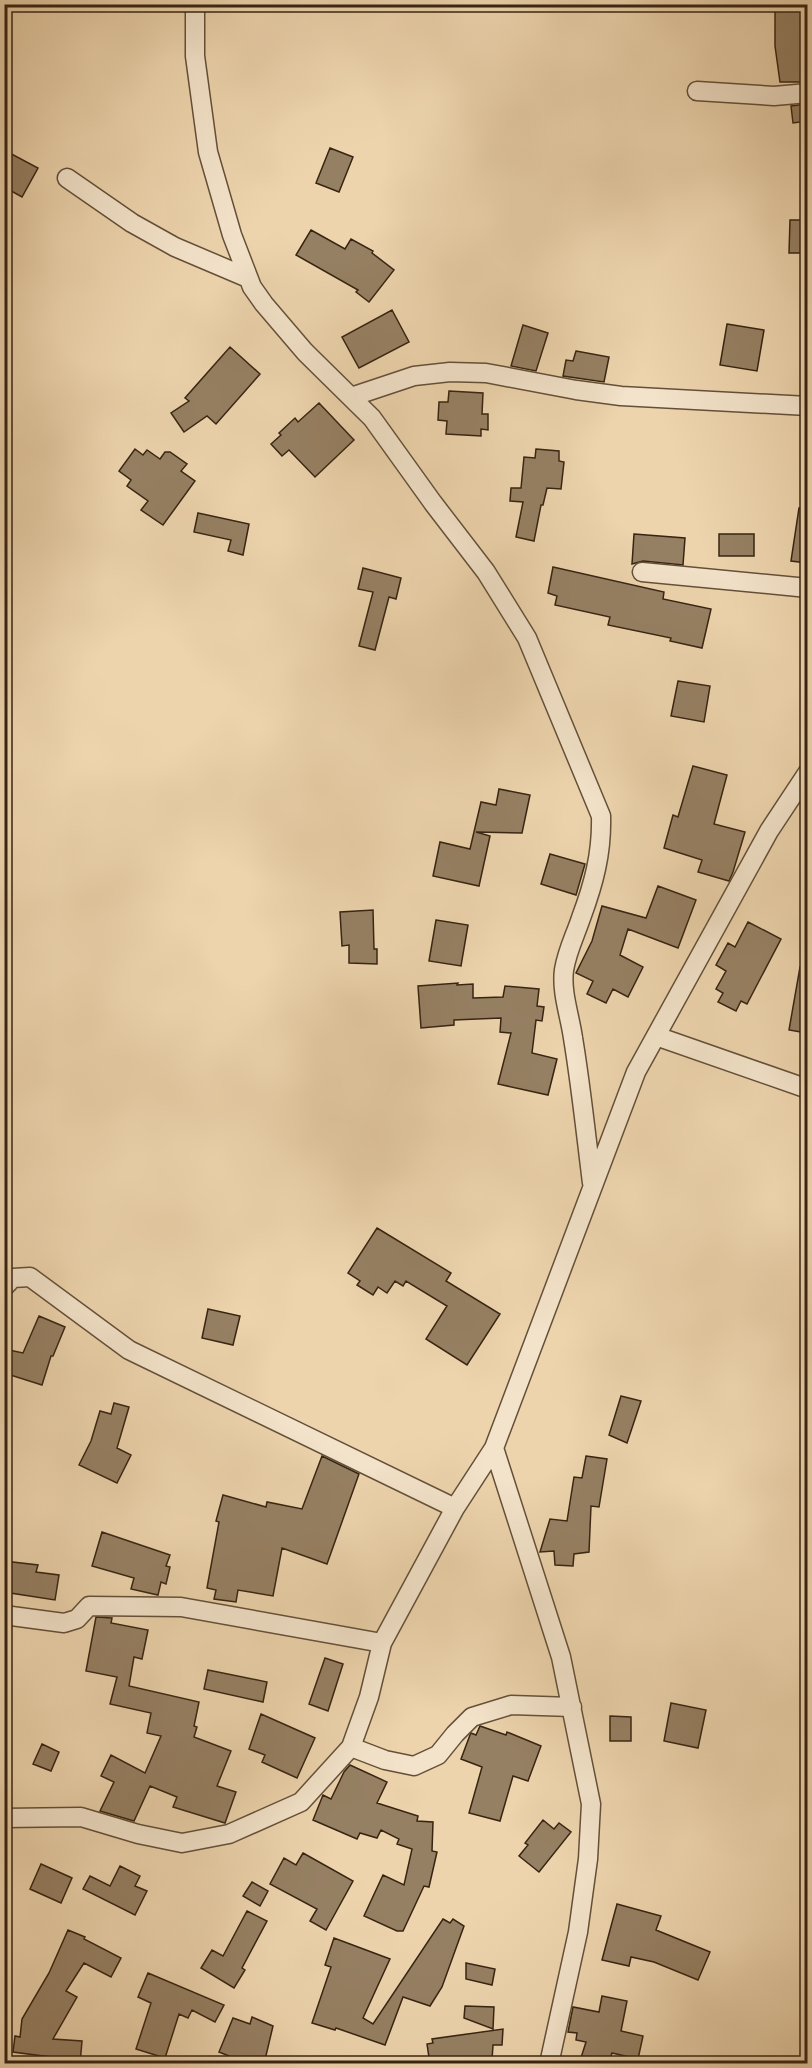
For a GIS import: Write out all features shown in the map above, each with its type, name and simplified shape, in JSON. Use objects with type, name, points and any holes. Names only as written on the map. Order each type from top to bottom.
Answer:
[{"type":"street","points":[[195,4],[195,56],[208,152],[232,235],[248,278],[264,304],[305,352],[372,418],[486,572],[527,638],[600,816],[601,843],[596,876],[568,950],[563,987],[569,1009],[581,1089],[592,1188]]},
{"type":"street","points":[[697,91],[774,96],[807,93]]},
{"type":"street","points":[[67,178],[132,223],[175,247],[248,278]]},
{"type":"street","points":[[351,397],[414,376],[450,372],[486,374],[621,396],[807,405]]},
{"type":"street","points":[[642,572],[807,588]]},
{"type":"street","points":[[4,1818],[81,1817],[138,1834],[182,1843],[229,1834],[301,1803],[351,1747],[369,1697],[382,1643],[455,1508],[495,1448],[636,1072],[769,831],[807,772]]},
{"type":"street","points":[[656,1036],[807,1089]]},
{"type":"street","points":[[4,1287],[13,1278],[30,1277],[129,1350],[455,1508]]},
{"type":"street","points":[[495,1448],[561,1657],[591,1804],[588,1858],[578,1932],[549,2064]]},
{"type":"street","points":[[4,1615],[64,1623],[77,1619],[89,1606],[181,1607],[382,1643]]},
{"type":"street","points":[[351,1747],[385,1760],[414,1766],[438,1755],[472,1717],[511,1705],[573,1707]]},
{"type":"building","points":[[775,4],[807,4],[807,82],[780,82],[775,46]]},
{"type":"building","points":[[807,104],[807,121],[793,123],[791,106]]},
{"type":"building","points":[[330,148],[353,157],[339,192],[316,183]]},
{"type":"building","points":[[4,150],[38,168],[22,197],[4,187]]},
{"type":"building","points":[[790,220],[807,220],[807,253],[789,253]]},
{"type":"building","points":[[311,230],[345,249],[351,239],[373,251],[372,253],[394,270],[369,302],[356,292],[358,290],[296,255]]},
{"type":"building","points":[[392,310],[409,342],[359,368],[342,337]]},
{"type":"building","points":[[727,324],[764,330],[757,371],[720,365]]},
{"type":"building","points":[[523,325],[548,333],[536,371],[511,366]]},
{"type":"building","points":[[230,347],[260,374],[216,424],[207,416],[184,432],[171,413],[189,401],[185,398]]},
{"type":"building","points":[[576,351],[609,357],[604,382],[563,376],[566,360],[573,361]]},
{"type":"building","points":[[449,391],[483,393],[482,414],[488,414],[488,430],[481,429],[481,436],[446,434],[447,421],[438,420],[439,402],[448,402]]},
{"type":"building","points":[[319,403],[354,440],[315,477],[289,450],[282,456],[271,444],[295,418],[298,422]]},
{"type":"building","points":[[135,449],[143,455],[147,450],[160,459],[165,452],[170,452],[187,464],[181,471],[195,481],[163,525],[141,510],[148,501],[127,486],[131,480],[119,471]]},
{"type":"building","points":[[536,449],[559,451],[559,461],[564,462],[561,489],[547,488],[534,541],[516,537],[523,502],[510,501],[511,488],[521,488],[524,457],[535,458]]},
{"type":"building","points":[[799,508],[807,508],[807,563],[791,561]]},
{"type":"building","points":[[198,513],[249,524],[243,555],[228,551],[231,540],[194,532]]},
{"type":"building","points":[[634,534],[685,538],[683,565],[643,561],[632,564]]},
{"type":"building","points":[[719,534],[754,534],[754,556],[719,556]]},
{"type":"building","points":[[553,567],[664,592],[663,599],[711,609],[702,648],[670,641],[671,638],[608,625],[610,617],[555,605],[557,596],[548,593]]},
{"type":"building","points":[[363,568],[401,578],[396,599],[389,597],[375,650],[359,646],[373,592],[358,589]]},
{"type":"building","points":[[678,681],[710,686],[704,722],[671,716]]},
{"type":"building","points":[[693,766],[727,775],[714,824],[745,832],[729,881],[698,872],[702,860],[664,848],[673,815],[678,817]]},
{"type":"building","points":[[499,789],[530,795],[522,833],[476,832],[490,836],[479,886],[433,876],[440,842],[470,849],[481,802],[496,805]]},
{"type":"building","points":[[550,854],[585,864],[576,895],[541,884]]},
{"type":"building","points":[[658,886],[696,900],[678,948],[628,929],[620,955],[643,967],[628,997],[613,989],[606,1003],[587,994],[593,981],[576,973],[592,941],[602,906],[646,918]]},
{"type":"building","points":[[373,910],[374,949],[377,949],[377,964],[349,963],[349,945],[342,946],[340,912]]},
{"type":"building","points":[[436,920],[468,925],[461,966],[429,961]]},
{"type":"building","points":[[748,922],[781,939],[747,1004],[741,1001],[736,1011],[718,1002],[723,993],[716,989],[726,971],[716,965],[728,943],[735,947]]},
{"type":"building","points":[[800,967],[807,968],[807,1033],[789,1030]]},
{"type":"building","points":[[458,983],[457,985],[473,984],[473,998],[503,997],[505,986],[539,989],[537,1006],[544,1007],[542,1021],[536,1020],[532,1053],[557,1059],[548,1095],[498,1084],[511,1033],[500,1032],[501,1018],[454,1020],[454,1025],[421,1028],[418,986]]},
{"type":"building","points":[[377,1228],[451,1273],[446,1281],[500,1314],[467,1365],[426,1339],[447,1306],[406,1281],[403,1286],[395,1281],[387,1293],[378,1287],[373,1295],[357,1285],[360,1281],[348,1273]]},
{"type":"building","points":[[208,1309],[240,1316],[233,1345],[202,1338]]},
{"type":"building","points":[[39,1316],[65,1327],[53,1356],[51,1356],[42,1385],[4,1373],[4,1349],[23,1353]]},
{"type":"building","points":[[621,1396],[641,1401],[627,1443],[609,1435]]},
{"type":"building","points":[[114,1403],[129,1407],[117,1448],[131,1455],[117,1483],[79,1465],[91,1441],[100,1411],[111,1414]]},
{"type":"building","points":[[322,1456],[359,1474],[327,1564],[282,1548],[273,1596],[238,1590],[236,1602],[214,1599],[216,1590],[207,1588],[219,1522],[216,1521],[223,1495],[266,1507],[267,1502],[302,1509]]},
{"type":"building","points":[[586,1456],[607,1459],[599,1507],[591,1506],[589,1552],[574,1554],[573,1566],[555,1565],[554,1551],[540,1552],[550,1519],[567,1521],[574,1477],[582,1478]]},
{"type":"building","points":[[102,1532],[170,1555],[166,1566],[170,1567],[166,1584],[161,1582],[158,1595],[131,1589],[134,1578],[92,1566]]},
{"type":"building","points":[[4,1561],[38,1565],[36,1572],[59,1575],[55,1600],[4,1592]]},
{"type":"building","points":[[96,1617],[112,1618],[111,1623],[148,1630],[142,1659],[134,1657],[129,1686],[199,1702],[194,1737],[231,1751],[217,1786],[236,1792],[225,1823],[173,1807],[177,1797],[150,1786],[134,1821],[100,1811],[114,1782],[101,1776],[111,1755],[145,1773],[161,1736],[147,1733],[151,1713],[110,1704],[117,1677],[86,1671]]},
{"type":"building","points":[[325,1658],[343,1664],[328,1711],[309,1704]]},
{"type":"building","points":[[208,1670],[267,1682],[263,1702],[204,1689]]},
{"type":"building","points":[[671,1703],[706,1710],[698,1748],[664,1741]]},
{"type":"building","points":[[261,1714],[315,1738],[297,1778],[262,1762],[265,1755],[249,1749]]},
{"type":"building","points":[[610,1716],[631,1717],[631,1741],[610,1741]]},
{"type":"building","points":[[480,1726],[506,1735],[507,1732],[541,1746],[528,1781],[513,1776],[500,1821],[469,1813],[482,1767],[461,1759],[471,1733],[476,1735]]},
{"type":"building","points":[[42,1744],[59,1752],[51,1771],[33,1764]]},
{"type":"building","points":[[350,1765],[387,1782],[377,1803],[418,1816],[417,1821],[433,1822],[432,1851],[437,1852],[429,1887],[424,1886],[403,1931],[397,1931],[364,1916],[383,1875],[404,1885],[412,1849],[397,1844],[399,1839],[381,1830],[377,1838],[360,1833],[357,1839],[313,1820],[323,1795],[331,1799],[344,1772]]},
{"type":"building","points":[[543,1820],[554,1829],[559,1823],[571,1832],[539,1872],[519,1856],[528,1845],[525,1843]]},
{"type":"building","points":[[303,1853],[353,1881],[326,1930],[310,1921],[317,1909],[270,1884],[284,1858],[296,1865]]},
{"type":"building","points":[[41,1864],[72,1878],[61,1903],[30,1889]]},
{"type":"building","points":[[120,1866],[140,1876],[135,1886],[147,1891],[135,1915],[83,1889],[90,1876],[110,1886]]},
{"type":"building","points":[[252,1882],[268,1891],[260,1906],[243,1896]]},
{"type":"building","points":[[617,1904],[661,1916],[656,1930],[710,1952],[698,1980],[654,1962],[631,1957],[629,1966],[602,1960]]},
{"type":"building","points":[[247,1911],[267,1921],[242,1968],[245,1970],[234,1988],[201,1968],[212,1950],[223,1956]]},
{"type":"building","points":[[443,1919],[450,1923],[453,1919],[464,1926],[442,1987],[430,2006],[403,1997],[385,2045],[336,2028],[335,2030],[312,2023],[331,1967],[325,1965],[334,1938],[390,1959],[363,2018],[373,2024]]},
{"type":"building","points":[[68,1930],[121,1958],[111,1977],[84,1963],[66,1991],[77,1997],[53,2039],[82,2041],[80,2064],[58,2064],[58,2058],[13,2052],[15,2036],[20,2037],[22,2019],[49,1973]]},
{"type":"building","points":[[466,1963],[495,1969],[492,1985],[466,1979]]},
{"type":"building","points":[[148,1973],[224,2005],[215,2022],[192,2010],[188,2018],[179,2014],[165,2058],[136,2049],[151,2003],[138,1997]]},
{"type":"building","points":[[602,1996],[627,2001],[621,2031],[643,2036],[638,2059],[612,2053],[608,2064],[579,2064],[586,2042],[576,2040],[577,2033],[568,2032],[573,2007],[599,2012]]},
{"type":"building","points":[[465,2006],[494,2007],[493,2029],[464,2018]]},
{"type":"building","points":[[252,2017],[273,2026],[264,2064],[249,2064],[219,2052],[233,2018],[250,2024]]},
{"type":"building","points":[[503,2029],[502,2045],[493,2045],[492,2060],[470,2059],[430,2064],[427,2044],[433,2043],[432,2039]]}]
